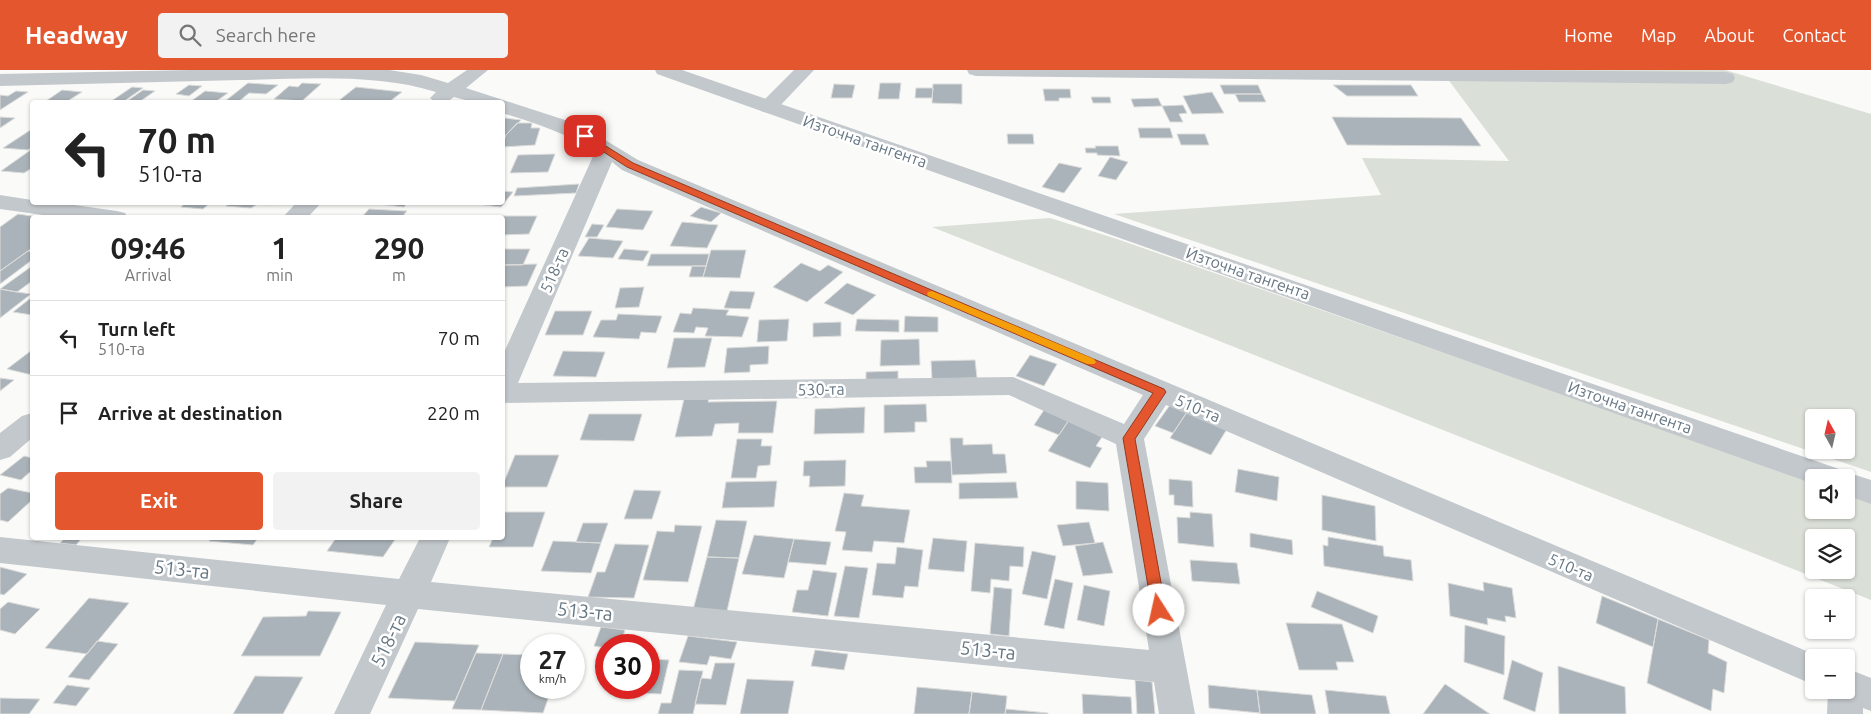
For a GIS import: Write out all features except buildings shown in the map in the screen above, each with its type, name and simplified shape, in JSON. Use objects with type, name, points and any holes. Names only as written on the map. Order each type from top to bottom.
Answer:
[{"type":"street","points":[[438,100],[478,70]]},
{"type":"street","name":"Източна тангента","points":[[664,70],[1805,469]]},
{"type":"street","points":[[768,107],[805,70]]},
{"type":"street","points":[[976,70],[1726,78]]},
{"type":"street","points":[[0,80],[306,73],[390,76],[422,81],[486,100]]},
{"type":"street","name":"510-та","points":[[505,107],[561,125],[585,136],[630,165],[1805,666]]},
{"type":"street","name":"518-та","points":[[505,381],[606,151]]},
{"type":"street","points":[[0,202],[95,215]]},
{"type":"street","points":[[296,215],[307,205]]},
{"type":"street","name":"530-та","points":[[505,392],[1013,386],[1129,438]]},
{"type":"street","points":[[1160,392],[1129,438],[1177,714]]},
{"type":"street","points":[[0,449],[30,425]]},
{"type":"street","points":[[1855,486],[1871,492]]},
{"type":"street","name":"518-та","points":[[352,714],[434,540]]},
{"type":"street","name":"513-та","points":[[0,550],[410,594],[1170,668]]},
{"type":"street","points":[[1855,688],[1871,695]]},
{"type":"street","points":[[1845,714],[1846,699]]},
{"type":"shaded area","points":[[1441,70],[1725,70],[1871,114],[1871,472],[1833,459],[1855,459],[1855,409],[1805,409],[1805,450],[1114,214],[1381,195],[1362,158],[1509,161]]},
{"type":"shaded area","points":[[1050,218],[1117,239],[1805,479],[1805,519],[1855,519],[1855,497],[1871,502],[1871,600],[1855,594],[1855,589],[1843,589],[1818,579],[1855,579],[1855,529],[1805,529],[1805,574],[932,227]]},
{"type":"slow traffic","points":[[932,294],[1090,362]]},
{"type":"route","points":[[585,136],[630,165],[1160,392],[1129,438],[1159,610]]}]
